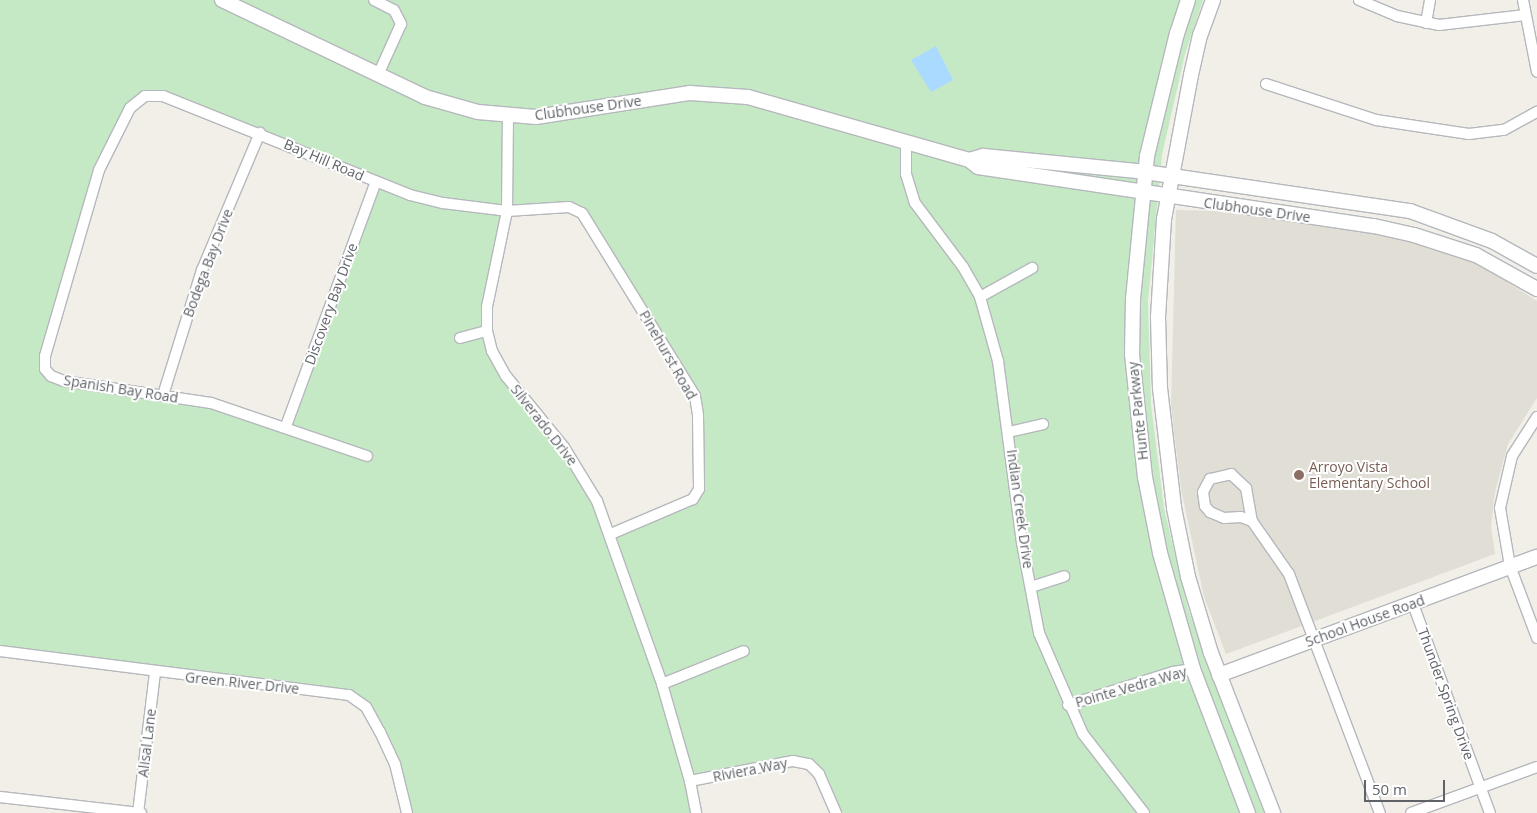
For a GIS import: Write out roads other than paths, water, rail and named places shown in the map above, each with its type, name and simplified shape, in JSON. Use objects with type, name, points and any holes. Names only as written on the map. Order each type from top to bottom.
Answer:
[{"type":"street","name":"Clubhouse Drive","points":[[222,0],[378,75],[449,105],[536,117],[690,92],[721,93],[748,97],[969,160],[978,167],[1374,226],[1414,235],[1476,255],[1537,289]]},
{"type":"street","points":[[374,0],[394,10],[401,24],[378,75]]},
{"type":"street","name":"Hunte Parkway","points":[[1188,0],[1156,109],[1145,172],[1142,191],[1132,354],[1137,414],[1160,553],[1193,669],[1248,813]]},
{"type":"street","name":"Hunte Parkway","points":[[1213,0],[1200,35],[1170,176],[1158,317],[1165,450],[1188,578],[1219,675],[1273,813]]},
{"type":"street","points":[[1359,0],[1397,16],[1426,23],[1525,15]]},
{"type":"street","points":[[1426,23],[1430,0]]},
{"type":"street","points":[[1523,0],[1537,72]]},
{"type":"street","points":[[1266,84],[1376,120],[1469,134],[1504,130],[1537,112]]},
{"type":"street","name":"Bay Hill Road","points":[[144,96],[163,96],[260,133],[376,182],[443,203],[507,211]]},
{"type":"street","name":"Spanish Bay Road","points":[[144,96],[130,108],[99,170],[45,356],[45,369],[51,376],[64,381],[211,403],[286,426],[367,456]]},
{"type":"street","name":"Silverado Drive","points":[[508,114],[507,211],[487,307],[487,331],[492,351],[506,376],[564,448],[598,501],[612,534],[662,684],[690,781],[696,813]]},
{"type":"street","name":"Bodega Bay Drive","points":[[163,395],[202,270],[260,133]]},
{"type":"street","name":"Indian Creek Drive","points":[[906,142],[906,174],[914,203],[980,297],[998,361],[1009,432],[1022,543],[1039,633],[1068,705],[1083,734],[1144,813]]},
{"type":"street","name":"Clubhouse Drive","points":[[969,160],[983,156],[1145,172],[1410,211],[1492,241],[1537,266]]},
{"type":"street","name":"Discovery Bay Drive","points":[[286,426],[376,182]]},
{"type":"street","name":"Pinehurst Road","points":[[507,211],[568,207],[582,213],[695,396],[699,489],[693,499],[612,534]]},
{"type":"street","points":[[980,297],[1032,268]]},
{"type":"street","points":[[460,338],[487,331]]},
{"type":"street","points":[[1537,417],[1512,456],[1505,478],[1500,508],[1510,566],[1537,638]]},
{"type":"street","name":"Indian Creek Drive","points":[[1009,432],[1043,424]]},
{"type":"street","points":[[1252,521],[1241,517],[1224,518],[1210,512],[1205,506],[1203,492],[1210,479],[1230,474],[1243,482],[1252,521],[1289,574],[1380,813]]},
{"type":"street","name":"School House Road","points":[[1219,675],[1537,557]]},
{"type":"street","name":"Indian Creek Drive","points":[[1031,586],[1064,576]]},
{"type":"street","name":"Thunder Spring Drive","points":[[1412,604],[1490,813]]},
{"type":"street","name":"Green River Drive","points":[[0,651],[155,673],[342,694],[356,699],[370,712],[394,764],[406,813]]},
{"type":"street","points":[[662,684],[744,651]]},
{"type":"street","name":"Pointe Vedra Way","points":[[1068,705],[1173,672],[1193,669]]},
{"type":"street","name":"Alisal Lane","points":[[139,813],[155,673]]},
{"type":"street","name":"Riviera Way","points":[[690,781],[793,761],[809,764],[819,774],[836,813]]},
{"type":"street","points":[[1410,813],[1537,767]]},
{"type":"street","points":[[0,797],[139,813]]},
{"type":"water","points":[[936,46],[953,80],[931,92],[911,60]]},
{"type":"place","name":"Arroyo Vista Elementary School","points":[[1299,475]]}]
